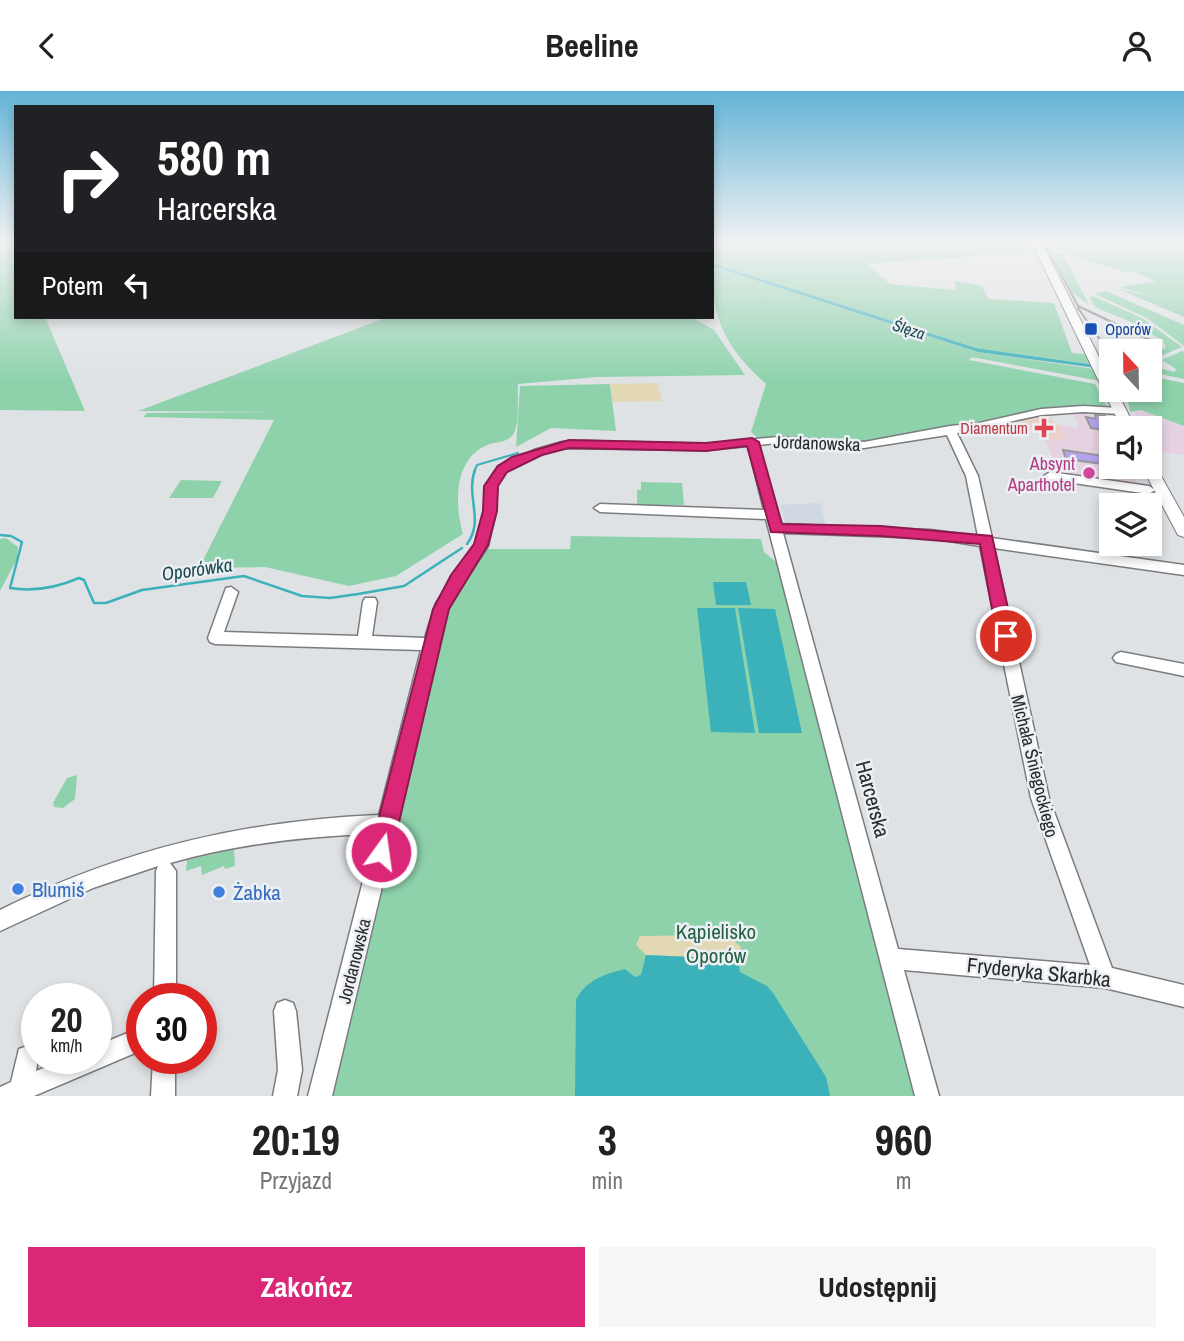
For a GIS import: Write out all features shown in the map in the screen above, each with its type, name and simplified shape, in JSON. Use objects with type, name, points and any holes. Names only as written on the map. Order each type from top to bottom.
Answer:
[{"type":"main road","points":[[1060,288],[1122,416]]},
{"type":"main road","points":[[1156,479],[1184,531]]},
{"type":"street","name":"Jordanowska","points":[[320,1096],[430,644],[443,603],[481,545],[490,511],[491,486],[505,467],[538,452],[569,444],[706,447],[792,440],[863,445],[1048,411],[1120,411]]},
{"type":"street","name":"Michała Śniegockiego","points":[[950,429],[970,469],[1040,798],[1105,977]]},
{"type":"street","name":"Harcerska","points":[[752,442],[927,1096]]},
{"type":"street","points":[[1050,477],[1149,489]]},
{"type":"street","points":[[600,508],[682,509],[709,515],[774,522],[986,540],[1184,570]]},
{"type":"street","points":[[230,594],[215,639],[430,644]]},
{"type":"street","points":[[364,643],[370,602]]},
{"type":"street","points":[[1121,659],[1184,670]]},
{"type":"street","points":[[0,921],[95,878],[196,846],[280,829],[388,824]]},
{"type":"street","points":[[165,983],[166,871]]},
{"type":"street","name":"Fryderyka Skarbka","points":[[892,959],[1105,977],[1184,996]]},
{"type":"street","points":[[285,1011],[290,1070],[285,1096]]},
{"type":"street","points":[[14,1092],[21,1073]]},
{"type":"street","points":[[14,1092],[47,1074]]},
{"type":"street","points":[[163,1096],[164,1074]]},
{"type":"shaded area","points":[[1141,410],[1157,416],[1136,416],[1134,412]]},
{"type":"shaded area","points":[[1073,412],[1104,412],[1106,416],[1099,416],[1099,479],[1135,479],[1139,487],[1061,476],[1044,438],[1065,441],[1059,425],[1079,428]]},
{"type":"shaded area","name":"Diamentum","points":[[1044,415],[1059,425],[1065,441],[1044,438],[1019,420]]},
{"type":"shaded area","points":[[1162,418],[1184,426],[1184,455],[1162,452]]},
{"type":"shaded area","points":[[820,503],[826,525],[789,524],[785,521],[780,505]]},
{"type":"green space","points":[[0,288],[14,288],[14,319],[46,319],[85,411],[0,410]]},
{"type":"green space","points":[[714,288],[780,288],[978,352],[1094,369],[1099,381],[972,357],[969,360],[1095,384],[1099,392],[1099,403],[1106,405],[1020,413],[878,441],[833,443],[759,439],[751,432],[766,384],[740,358],[718,317]]},
{"type":"green space","points":[[789,288],[955,290],[983,288],[988,299],[1054,303],[1072,353],[1085,354],[1092,364],[976,348]]},
{"type":"green space","points":[[1070,288],[1080,288],[1089,305]]},
{"type":"green space","points":[[1116,288],[1168,301],[1122,288],[1184,288],[1184,317]]},
{"type":"green space","points":[[1106,291],[1184,325],[1184,346],[1147,318],[1095,294]]},
{"type":"green space","points":[[1093,296],[1142,318],[1182,347],[1162,355],[1162,350],[1166,348],[1162,339],[1135,326],[1138,325],[1095,307],[1089,297]]},
{"type":"green space","points":[[383,319],[695,319],[714,330],[745,375],[597,377],[518,384],[518,415],[514,433],[506,440],[478,450],[463,470],[458,509],[463,534],[396,576],[349,586],[265,567],[199,568],[274,420],[143,417],[147,413],[272,412],[138,411]]},
{"type":"green space","points":[[1184,352],[1184,379],[1162,374],[1162,369],[1175,372],[1176,369],[1162,360]]},
{"type":"green space","points":[[1162,378],[1184,383],[1184,426],[1141,410],[1130,412],[1128,403],[1162,403]]},
{"type":"green space","points":[[610,384],[616,431],[551,428],[516,447],[520,386]]},
{"type":"green space","points":[[181,480],[222,481],[213,498],[169,498]]},
{"type":"green space","points":[[641,482],[682,483],[684,505],[637,505],[637,490],[641,490]]},
{"type":"green space","name":"Kąpielisko Oporów","points":[[571,536],[761,539],[764,552],[781,566],[917,1096],[333,1096],[446,606],[484,549],[570,549]]},
{"type":"green space","points":[[6,538],[18,547],[17,559],[0,591],[0,539]]},
{"type":"green space","points":[[77,775],[75,799],[63,808],[54,807],[53,803],[67,778]]},
{"type":"green space","points":[[234,849],[235,866],[225,869],[224,866],[202,875],[201,866],[186,871],[187,860]]},
{"type":"sand","points":[[657,383],[662,401],[613,402],[610,384]]},
{"type":"sand","points":[[727,935],[741,947],[738,959],[646,955],[636,945],[640,936]]},
{"type":"water","name":"Ślęza","points":[[780,288],[789,288],[976,348],[1099,365],[1099,368],[978,352]]},
{"type":"water","points":[[713,582],[746,582],[751,605],[716,605]]},
{"type":"water","points":[[697,608],[735,608],[755,733],[711,732]]},
{"type":"water","points":[[738,608],[775,609],[802,733],[759,733]]},
{"type":"water","points":[[646,955],[738,959],[740,972],[767,986],[773,993],[826,1077],[830,1096],[575,1096],[576,1000],[584,988],[603,976],[625,969],[635,977],[641,975]]},
{"type":"building","points":[[1095,415],[1105,416],[1099,416],[1099,429],[1091,428],[1086,417],[1096,419]]},
{"type":"building","points":[[1063,450],[1099,455],[1099,463],[1066,459]]},
{"type":"waterway","name":"Oporówka","points":[[474,472],[477,465],[518,453]]},
{"type":"waterway","name":"Oporówka","points":[[467,544],[472,535],[475,517],[472,489],[475,470]]},
{"type":"waterway","name":"Oporówka","points":[[0,535],[11,536],[22,542],[10,588],[45,588],[79,578],[84,580],[94,603],[106,603],[142,590],[244,576],[302,596],[330,598],[358,594],[404,586],[462,548]]},
{"type":"tram line","points":[[1068,288],[1078,306],[1148,339]]},
{"type":"tram line","points":[[1078,308],[1100,339]]},
{"type":"place","name":"Oporów","points":[[1091,329]]},
{"type":"place","name":"Diamentum","points":[[1044,428]]},
{"type":"place","name":"Absynt Aparthotel","points":[[1089,473]]},
{"type":"place","name":"Blumiś","points":[[18,889]]},
{"type":"place","name":"Żabka","points":[[219,892]]},
{"type":"route","points":[[381,852],[430,644],[443,603],[481,545],[490,511],[491,486],[499,472],[516,460],[538,452],[569,444],[706,447],[752,442],[776,529],[881,531],[986,540],[1006,636]]}]
